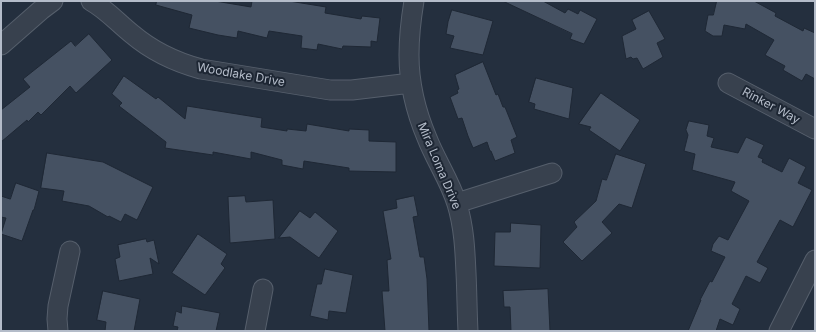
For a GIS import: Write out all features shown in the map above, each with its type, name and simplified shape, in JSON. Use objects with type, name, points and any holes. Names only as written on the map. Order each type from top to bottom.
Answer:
[{"type":"street","points":[[1,45],[53,1]]},
{"type":"street","name":"Woodlake Drive","points":[[91,1],[108,13],[132,35],[147,46],[168,58],[201,69],[330,90],[352,90],[411,83]]},
{"type":"street","name":"Mira Loma Drive","points":[[414,1],[410,28],[409,56],[411,83],[416,110],[427,139],[457,203],[465,241],[468,331]]},
{"type":"street","name":"Rinker Way","points":[[728,83],[815,129]]},
{"type":"street","points":[[457,203],[552,173]]},
{"type":"street","points":[[58,331],[58,306],[70,252]]},
{"type":"street","points":[[779,331],[815,260]]},
{"type":"street","points":[[255,331],[263,289]]},
{"type":"building","points":[[157,1],[215,1],[251,7],[252,1],[289,1],[326,7],[325,13],[361,19],[362,16],[380,18],[377,42],[371,41],[371,47],[343,46],[342,49],[318,44],[317,50],[301,48],[302,36],[269,31],[267,38],[238,31],[237,38],[218,35],[189,28],[192,15],[156,5]]},
{"type":"building","points":[[503,1],[543,1],[565,13],[568,9],[578,14],[580,10],[597,19],[584,44],[570,39],[572,34]]},
{"type":"building","points":[[717,1],[754,1],[776,13],[775,16],[803,31],[804,28],[815,33],[815,79],[806,74],[802,81],[783,70],[785,66],[765,55],[774,40],[746,24],[745,29],[724,25],[722,36],[713,36],[705,31],[708,15],[713,15]]},
{"type":"building","points":[[452,10],[493,21],[483,55],[450,48],[454,36],[446,34]]},
{"type":"building","points":[[649,11],[665,39],[657,43],[663,57],[643,69],[637,58],[633,59],[631,57],[626,59],[622,36],[636,29],[632,20]]},
{"type":"building","points":[[89,34],[112,60],[76,93],[70,86],[41,115],[38,112],[28,122],[27,120],[1,142],[1,110],[30,87],[23,79],[71,41],[75,46]]},
{"type":"building","points":[[483,62],[496,95],[498,94],[503,107],[505,107],[517,137],[511,140],[515,153],[495,161],[487,142],[473,148],[462,118],[458,119],[450,97],[458,93],[457,90],[459,89],[455,75]]},
{"type":"building","points":[[124,76],[156,99],[158,97],[185,119],[187,106],[262,118],[261,127],[287,131],[287,129],[306,131],[307,124],[349,131],[349,129],[369,130],[369,141],[396,142],[396,172],[349,171],[349,168],[304,161],[303,169],[282,165],[282,160],[251,152],[251,159],[213,152],[213,155],[165,148],[166,142],[119,106],[122,103],[112,94]]},
{"type":"building","points":[[536,78],[573,88],[569,119],[534,109],[535,104],[529,102]]},
{"type":"building","points":[[601,93],[640,120],[620,151],[589,130],[591,127],[579,124]]},
{"type":"building","points":[[689,121],[709,125],[707,136],[714,138],[711,147],[738,153],[746,137],[764,145],[758,157],[763,159],[762,162],[782,172],[789,158],[806,167],[798,183],[812,190],[793,227],[780,220],[757,262],[768,268],[760,283],[746,276],[732,304],[740,309],[733,325],[720,319],[716,331],[688,331],[700,300],[710,281],[712,282],[725,257],[711,251],[713,244],[719,236],[728,240],[749,201],[731,191],[735,182],[692,170],[695,154],[684,151],[688,135],[686,130]]},
{"type":"building","points":[[47,153],[103,162],[153,187],[137,220],[125,214],[121,222],[109,216],[108,217],[89,206],[62,201],[64,191],[41,188]]},
{"type":"building","points":[[616,154],[646,164],[632,208],[619,204],[602,222],[612,233],[582,261],[563,242],[577,227],[574,222],[596,201],[602,179],[606,180]]},
{"type":"building","points":[[16,183],[39,191],[34,210],[22,241],[1,234],[6,218],[1,217],[1,196],[10,199]]},
{"type":"building","points":[[245,196],[246,202],[273,200],[275,239],[230,243],[228,197]]},
{"type":"building","points":[[414,196],[418,216],[413,217],[420,257],[424,257],[427,279],[429,331],[385,331],[382,291],[389,291],[387,260],[391,259],[383,211],[397,208],[396,200]]},
{"type":"building","points":[[300,211],[310,218],[315,212],[338,231],[319,258],[290,237],[279,238]]},
{"type":"building","points":[[511,223],[541,225],[540,268],[494,266],[495,232],[510,232]]},
{"type":"building","points":[[198,234],[227,254],[221,264],[225,268],[205,295],[172,273]]},
{"type":"building","points":[[146,239],[147,242],[154,240],[159,264],[150,258],[153,274],[119,281],[115,259],[120,257],[118,245]]},
{"type":"building","points":[[325,269],[353,275],[346,313],[329,311],[328,320],[310,316],[317,284],[321,284]]},
{"type":"building","points":[[548,289],[550,331],[511,331],[510,307],[504,307],[503,291]]},
{"type":"building","points":[[103,291],[140,299],[134,331],[105,331],[106,322],[97,320]]},
{"type":"building","points":[[182,306],[220,313],[216,331],[177,331],[178,327],[173,326],[176,311],[181,313]]}]
